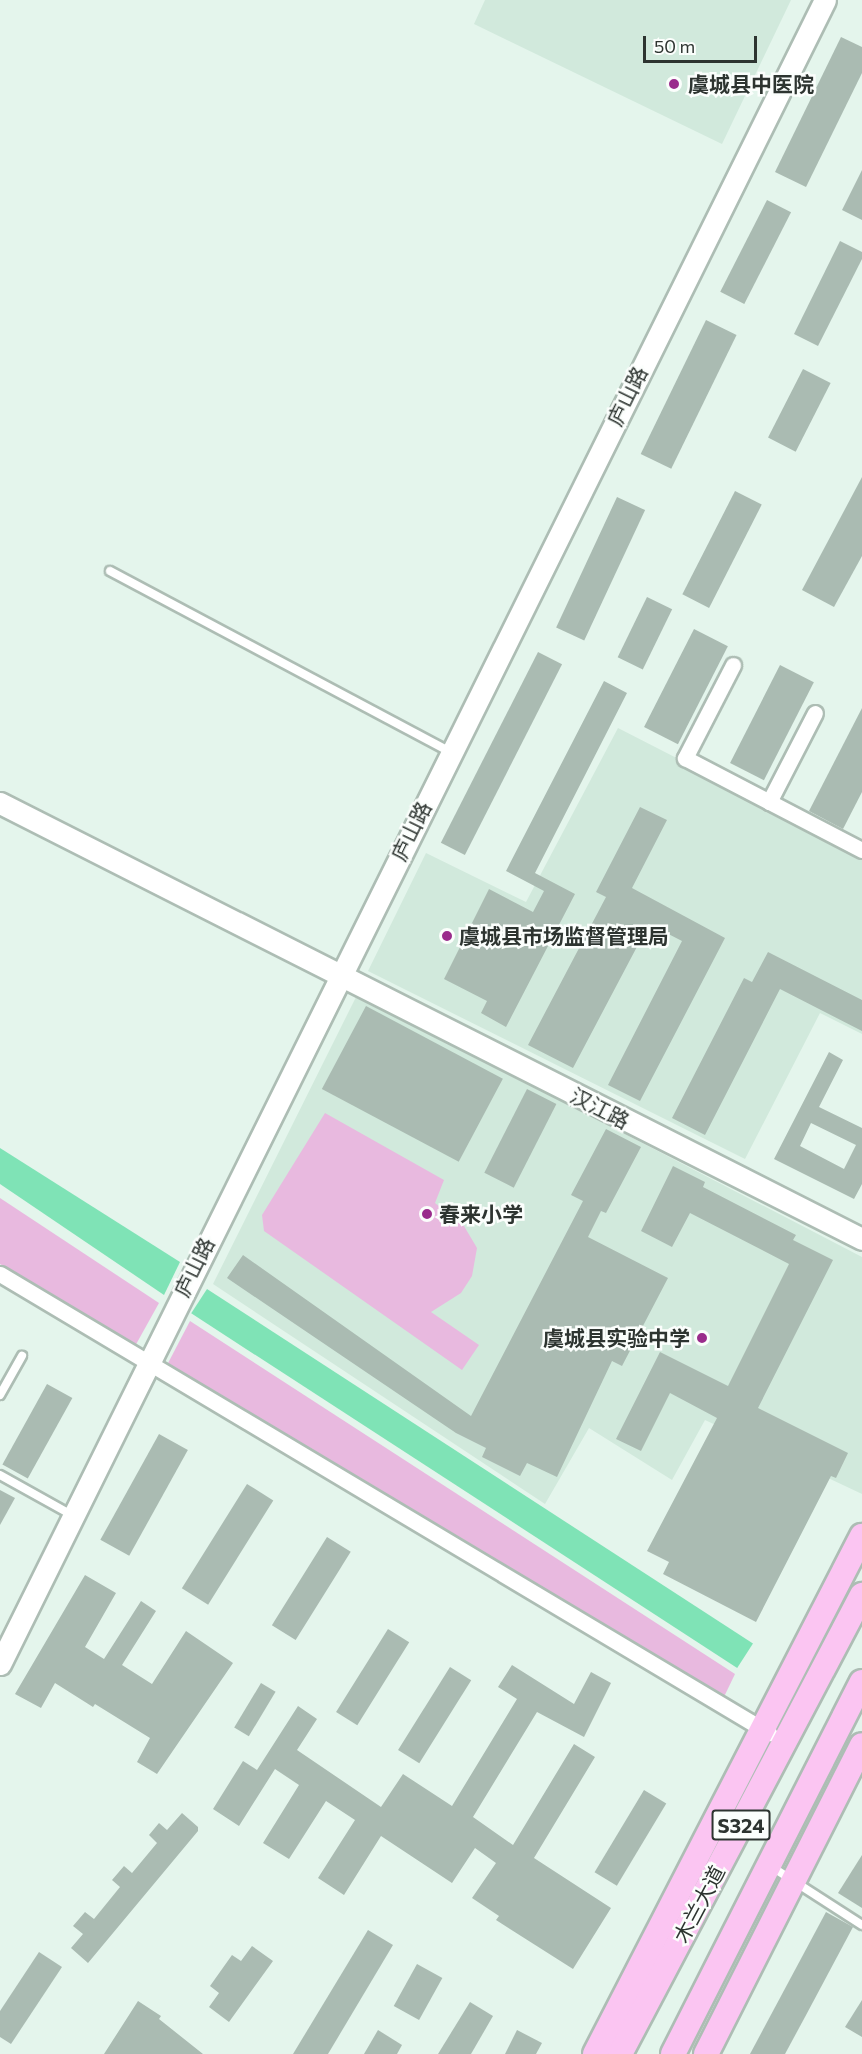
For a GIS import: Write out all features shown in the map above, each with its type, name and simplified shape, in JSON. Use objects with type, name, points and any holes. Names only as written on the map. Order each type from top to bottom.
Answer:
[{"type":"main road","points":[[596,2054],[761,1728],[862,1536]]},
{"type":"main road","name":"木兰大道","points":[[620,2054],[862,1595]]},
{"type":"main road","name":"木兰大道","points":[[673,2054],[862,1682]]},
{"type":"main road","points":[[706,2054],[862,1745]]},
{"type":"street","name":"庐山路","points":[[0,1664],[338,976],[825,0]]},
{"type":"street","points":[[733,665],[686,758],[862,850]]},
{"type":"street","points":[[769,802],[815,713]]},
{"type":"street","name":"汉江路","points":[[0,803],[338,976],[862,1239]]},
{"type":"street","points":[[0,1274],[146,1364],[785,1742]]},
{"type":"lane","points":[[110,571],[450,752]]},
{"type":"lane","points":[[0,1395],[22,1356]]},
{"type":"lane","points":[[0,1475],[74,1516]]},
{"type":"lane","points":[[768,1865],[862,1925]]},
{"type":"shaded area","name":"虞城县中医院","points":[[485,0],[791,0],[722,144],[474,24]]},
{"type":"shaded area","points":[[618,728],[862,853],[862,1034],[820,1013],[745,1159],[368,971],[426,853],[526,902]]},
{"type":"shaded area","points":[[357,995],[862,1257],[862,1494],[705,1420],[672,1480],[589,1428],[545,1504],[213,1284]]},
{"type":"shaded area","points":[[325,1113],[444,1180],[435,1203],[464,1226],[477,1248],[472,1276],[461,1293],[431,1312],[479,1345],[462,1370],[264,1231],[262,1215]]},
{"type":"shaded area","points":[[0,1148],[180,1262],[164,1295],[0,1184]]},
{"type":"shaded area","points":[[0,1198],[159,1303],[134,1348],[0,1264]]},
{"type":"shaded area","points":[[207,1289],[753,1644],[737,1668],[191,1313]]},
{"type":"shaded area","points":[[190,1321],[735,1674],[722,1701],[166,1367]]},
{"type":"building","points":[[841,37],[862,47],[862,73],[806,187],[775,172]]},
{"type":"building","points":[[862,170],[862,220],[842,210]]},
{"type":"building","points":[[767,200],[791,212],[744,304],[720,292]]},
{"type":"building","points":[[840,241],[862,252],[862,259],[818,346],[794,334]]},
{"type":"building","points":[[706,320],[737,335],[671,469],[641,454]]},
{"type":"building","points":[[803,369],[831,383],[796,452],[768,438]]},
{"type":"building","points":[[862,477],[862,556],[834,607],[802,590]]},
{"type":"building","points":[[735,491],[762,505],[709,608],[682,594]]},
{"type":"building","points":[[617,497],[645,510],[584,641],[556,628]]},
{"type":"building","points":[[647,597],[672,609],[643,669],[618,657]]},
{"type":"building","points":[[694,629],[728,646],[678,744],[644,727]]},
{"type":"building","points":[[538,652],[562,664],[465,855],[441,843]]},
{"type":"building","points":[[780,665],[814,682],[764,780],[730,763]]},
{"type":"building","points":[[604,681],[627,693],[535,873],[575,894],[506,1027],[481,1013],[487,1001],[444,979],[489,889],[533,912],[544,891],[506,871]]},
{"type":"building","points":[[862,708],[862,792],[843,829],[809,811]]},
{"type":"building","points":[[640,807],[667,820],[632,888],[725,938],[640,1101],[608,1085],[682,941],[649,924],[573,1068],[528,1045],[606,897],[596,892]]},
{"type":"building","points":[[768,952],[862,1000],[862,1031],[780,989],[705,1135],[672,1118],[744,978],[752,982]]},
{"type":"building","points":[[366,1006],[503,1079],[459,1162],[322,1089]]},
{"type":"building","points":[[829,1052],[843,1060],[819,1107],[862,1128],[862,1184],[854,1199],[774,1159]],"holes":[[[811,1123],[856,1145],[844,1169],[800,1146]]]},
{"type":"building","points":[[527,1089],[556,1104],[514,1188],[484,1173]]},
{"type":"building","points":[[606,1129],[641,1147],[606,1213],[601,1211],[588,1237],[668,1278],[622,1366],[612,1361],[557,1477],[527,1463],[520,1476],[482,1457],[486,1448],[456,1433],[227,1278],[243,1255],[471,1416],[583,1201],[571,1195]]},
{"type":"building","points":[[673,1166],[705,1182],[703,1187],[796,1235],[793,1240],[833,1260],[758,1408],[848,1453],[836,1478],[831,1476],[756,1622],[663,1574],[669,1562],[647,1551],[717,1418],[670,1393],[641,1451],[616,1439],[660,1352],[728,1386],[789,1264],[690,1213],[672,1247],[641,1231]]},
{"type":"building","points":[[47,1384],[72,1398],[28,1479],[2,1464]]},
{"type":"building","points":[[159,1434],[188,1450],[129,1556],[100,1540]]},
{"type":"building","points":[[247,1484],[273,1500],[208,1605],[182,1588]]},
{"type":"building","points":[[0,1490],[15,1498],[0,1525]]},
{"type":"building","points":[[327,1537],[351,1552],[296,1640],[272,1625]]},
{"type":"building","points":[[85,1575],[116,1593],[85,1647],[104,1659],[141,1601],[156,1611],[122,1665],[152,1684],[186,1631],[233,1663],[157,1774],[137,1762],[150,1738],[95,1704],[93,1707],[55,1683],[41,1708],[15,1694]]},
{"type":"building","points":[[388,1629],[409,1642],[357,1725],[336,1712]]},
{"type":"building","points":[[512,1665],[574,1704],[591,1672],[611,1683],[584,1737],[537,1712],[473,1817],[513,1845],[574,1744],[595,1757],[534,1858],[611,1908],[573,1969],[496,1920],[499,1916],[472,1898],[496,1863],[475,1848],[452,1883],[381,1836],[344,1895],[318,1878],[355,1820],[326,1801],[289,1859],[263,1843],[299,1785],[275,1769],[239,1826],[213,1809],[243,1761],[257,1770],[298,1706],[317,1719],[297,1750],[381,1807],[403,1774],[452,1806],[517,1699],[498,1687]]},
{"type":"building","points":[[450,1667],[471,1680],[419,1763],[398,1750]]},
{"type":"building","points":[[261,1683],[276,1692],[249,1736],[234,1728]]},
{"type":"building","points":[[644,1790],[666,1803],[617,1886],[595,1872]]},
{"type":"building","points":[[182,1813],[198,1827],[198,1831],[88,1963],[71,1948],[83,1934],[73,1926],[85,1912],[94,1919],[120,1887],[112,1880],[124,1866],[132,1873],[157,1843],[149,1835],[159,1823],[167,1830]]},
{"type":"building","points":[[862,1855],[862,1908],[838,1893]]},
{"type":"building","points":[[826,1912],[853,1927],[805,2017],[785,2054],[750,2054]]},
{"type":"building","points":[[368,1930],[393,1945],[328,2054],[293,2054]]},
{"type":"building","points":[[252,1946],[273,1961],[229,2022],[209,2007],[219,1993],[210,1986],[232,1955],[241,1961]]},
{"type":"building","points":[[39,1952],[62,1967],[11,2044],[0,2037],[0,2011]]},
{"type":"building","points":[[417,1964],[442,1978],[419,2020],[394,2006]]},
{"type":"building","points":[[862,2000],[862,2037],[845,2027]]},
{"type":"building","points":[[138,2001],[161,2016],[159,2019],[203,2054],[104,2054]]},
{"type":"building","points":[[470,2002],[493,2016],[471,2054],[438,2054]]},
{"type":"building","points":[[378,2030],[402,2045],[397,2054],[364,2054]]},
{"type":"building","points":[[517,2030],[542,2043],[536,2054],[505,2054]]},
{"type":"place","name":"虞城县中医院","points":[[674,84]]},
{"type":"place","name":"虞城县市场监督管理局","points":[[447,936]]},
{"type":"place","name":"春来小学","points":[[427,1214]]},
{"type":"place","name":"虞城县实验中学","points":[[702,1338]]}]
